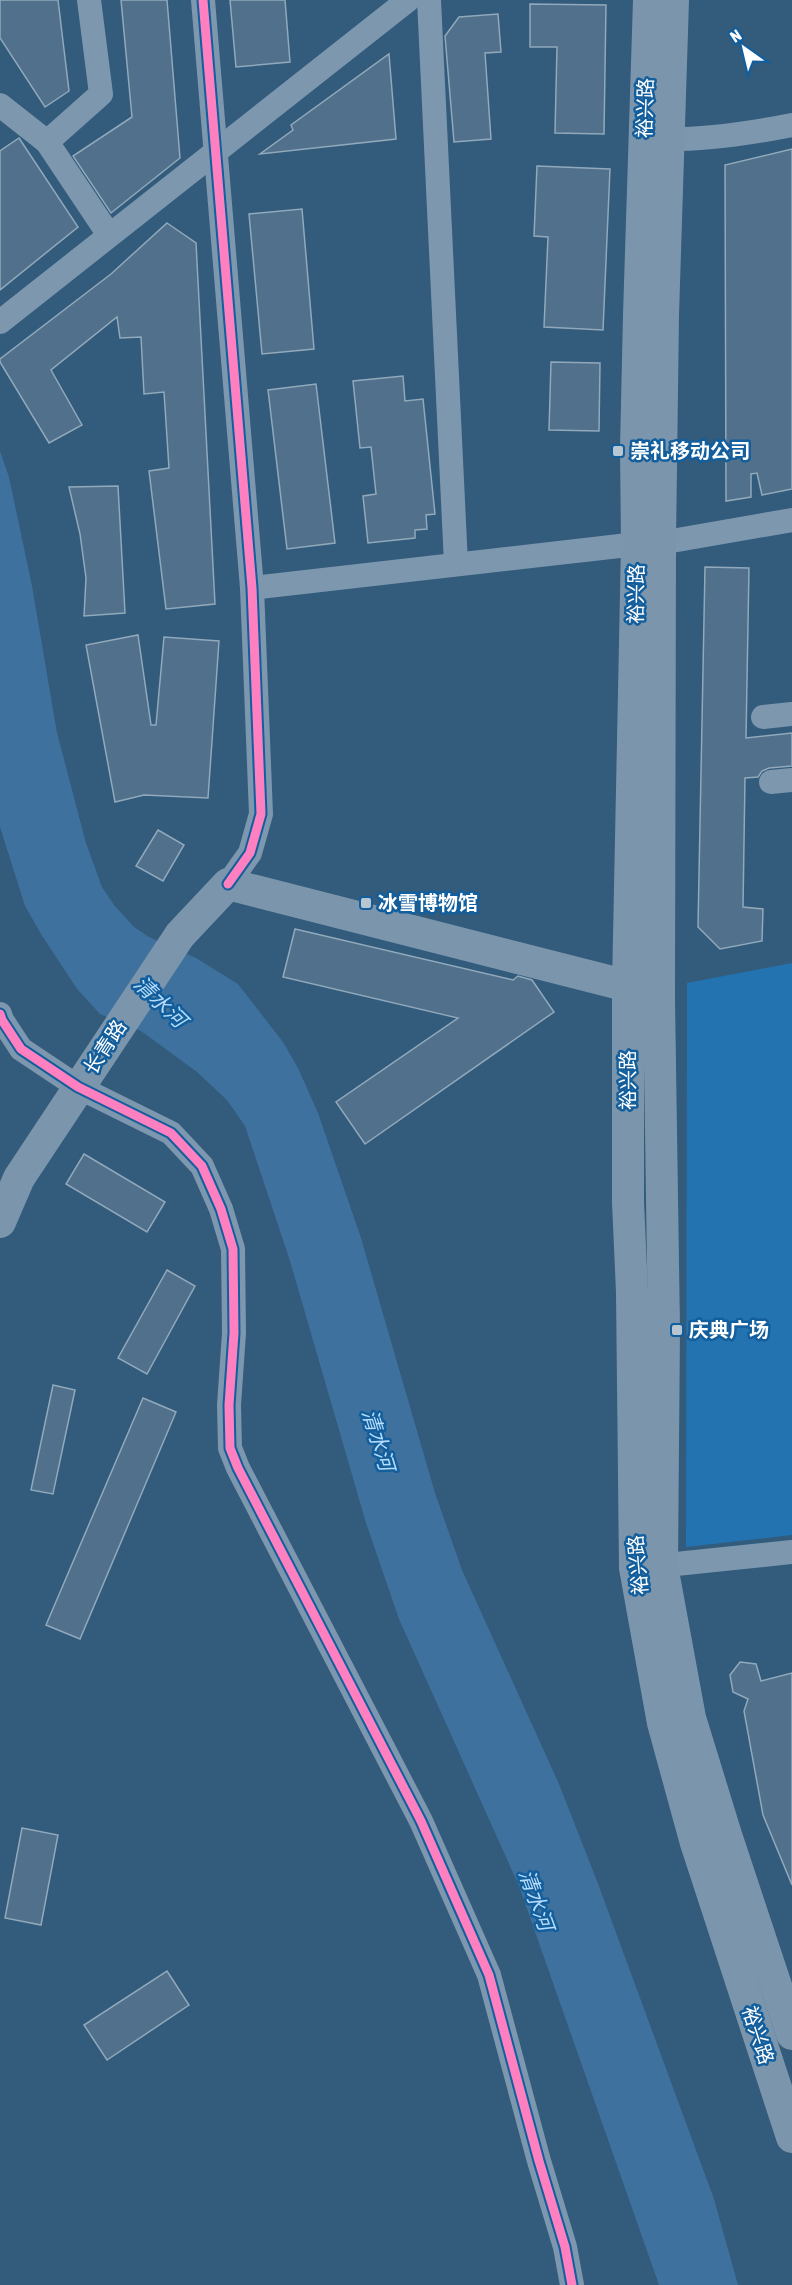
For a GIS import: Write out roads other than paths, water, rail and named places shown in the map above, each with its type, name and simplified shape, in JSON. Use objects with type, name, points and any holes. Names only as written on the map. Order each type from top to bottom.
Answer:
[{"type":"main road","name":"裕兴路","points":[[649,0],[663,315],[648,543],[628,986],[628,1202],[649,1567],[663,1723],[696,1843],[792,2138]]},
{"type":"main road","name":"裕兴路","points":[[656,139],[673,0]]},
{"type":"main road","name":"裕兴路","points":[[648,543],[664,1329],[649,1567],[690,1718],[792,2034]]},
{"type":"main road","points":[[228,884],[628,986]]},
{"type":"main road","name":"长青路","points":[[0,1222],[19,1178],[111,1037],[180,935],[228,884]]},
{"type":"street","points":[[47,141],[101,94],[89,0]]},
{"type":"street","points":[[203,0],[252,588],[261,814],[250,853],[228,884]]},
{"type":"street","points":[[0,322],[408,0]]},
{"type":"street","points":[[429,0],[456,564]]},
{"type":"street","points":[[0,105],[47,141],[109,235]]},
{"type":"street","points":[[656,139],[750,133],[792,125]]},
{"type":"street","points":[[252,588],[648,543],[792,520]]},
{"type":"street","points":[[763,717],[792,714]]},
{"type":"street","points":[[628,986],[659,999]]},
{"type":"street","points":[[0,1014],[21,1049],[78,1087],[171,1133],[202,1166],[221,1209],[233,1249],[234,1332],[229,1405],[230,1448],[238,1468],[421,1821],[489,1975],[539,2161],[565,2247],[572,2285]]},
{"type":"street","points":[[649,1567],[792,1552]]},
{"type":"water","name":"清水河","points":[[0,451],[9,477],[32,586],[57,733],[86,843],[102,887],[114,905],[134,927],[149,937],[196,958],[238,984],[283,1042],[298,1068],[318,1113],[361,1238],[435,1493],[462,1570],[559,1784],[597,1881],[714,2199],[738,2285],[659,2285],[519,1886],[399,1619],[366,1523],[290,1261],[245,1126],[227,1100],[197,1072],[141,1031],[100,1014],[77,989],[25,906],[0,827]]},
{"type":"place","name":"崇礼移动公司","points":[[618,451]]},
{"type":"place","name":"冰雪博物馆","points":[[366,903]]},
{"type":"place","name":"庆典广场","points":[[677,1330]]}]
